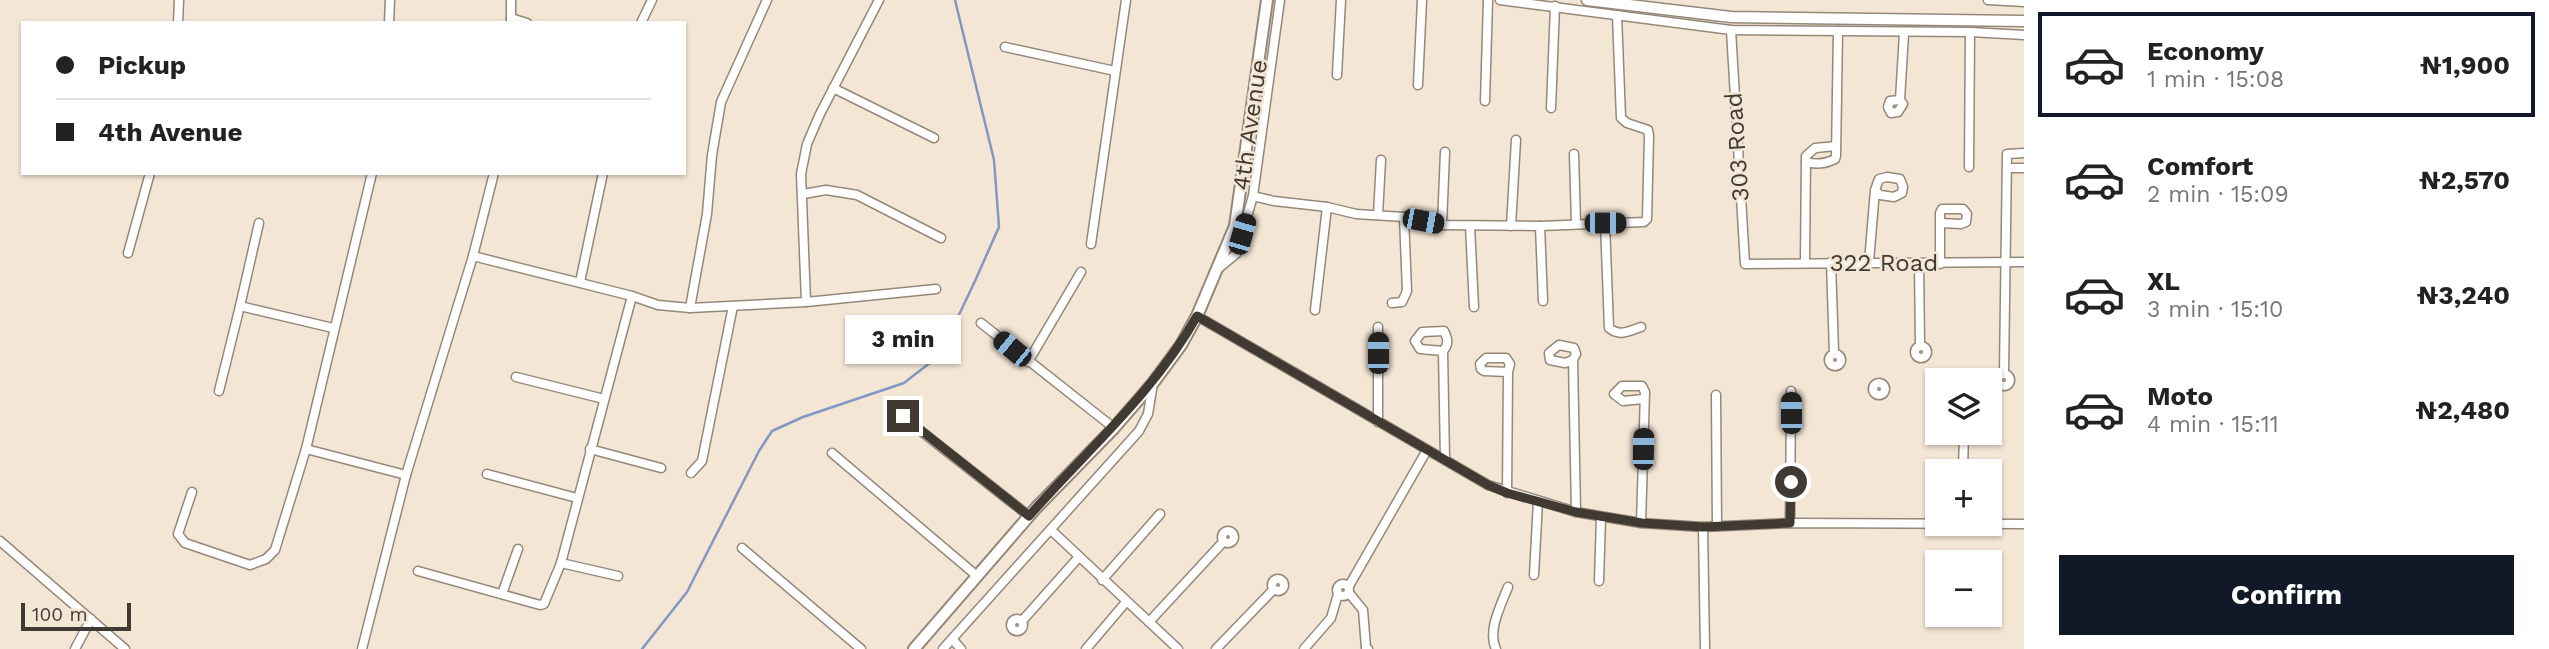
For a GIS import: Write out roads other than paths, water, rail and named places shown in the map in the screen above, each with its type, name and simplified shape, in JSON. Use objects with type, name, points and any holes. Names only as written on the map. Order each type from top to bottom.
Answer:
[{"type":"main road","name":"4th Avenue","points":[[914,649],[1029,516],[1114,428],[1153,383],[1181,345],[1197,316],[1235,226],[1267,0]]},
{"type":"street","points":[[178,21],[179,0]]},
{"type":"street","points":[[389,21],[390,0]]},
{"type":"street","points":[[511,0],[511,20]]},
{"type":"street","points":[[642,21],[652,0]]},
{"type":"street","points":[[690,308],[707,214],[712,155],[721,102],[767,0]]},
{"type":"street","points":[[806,302],[801,174],[807,144],[879,0]]},
{"type":"street","points":[[1091,244],[1126,0]]},
{"type":"street","points":[[1216,270],[1236,254],[1253,196],[1280,0]]},
{"type":"street","points":[[1337,75],[1341,0]]},
{"type":"street","points":[[1418,85],[1422,0]]},
{"type":"street","points":[[1485,101],[1488,0]]},
{"type":"street","points":[[1500,0],[1731,30],[1969,32],[2024,36]]},
{"type":"street","points":[[1587,0],[1731,17],[2024,21]]},
{"type":"street","points":[[1989,0],[2019,1]]},
{"type":"street","points":[[1550,108],[1555,6]]},
{"type":"street","points":[[1253,196],[1273,201],[1327,206],[1356,214],[1404,218],[1442,225],[1640,223],[1647,219],[1649,136],[1648,130],[1627,123],[1621,118],[1617,15]]},
{"type":"street","name":"303 Road","points":[[1731,30],[1745,264]]},
{"type":"street","points":[[1806,162],[1830,162],[1836,156],[1838,31]]},
{"type":"street","points":[[1969,32],[1969,167]]},
{"type":"street","points":[[1900,100],[1904,33]]},
{"type":"street","points":[[1005,47],[1115,71]]},
{"type":"street","points":[[833,88],[934,138]]},
{"type":"street","points":[[1511,226],[1516,140]]},
{"type":"street","points":[[1805,262],[1806,156],[1815,148],[1836,146]]},
{"type":"street","points":[[1442,225],[1446,152]]},
{"type":"street","points":[[2004,373],[2008,153],[2024,153]]},
{"type":"street","points":[[1574,154],[1576,223]]},
{"type":"street","points":[[1378,215],[1381,160]]},
{"type":"street","points":[[2008,168],[2024,168]]},
{"type":"street","points":[[128,253],[149,175]]},
{"type":"street","points":[[192,492],[178,534],[185,543],[250,565],[266,559],[275,550],[306,449],[371,175]]},
{"type":"street","points":[[362,649],[406,475],[473,256],[493,175]]},
{"type":"street","points":[[580,282],[603,175]]},
{"type":"street","points":[[803,194],[827,190],[857,195],[941,238]]},
{"type":"street","points":[[1869,262],[1875,190]]},
{"type":"street","points":[[1315,310],[1327,206]]},
{"type":"street","points":[[1392,303],[1402,302],[1407,291],[1404,218]]},
{"type":"street","points":[[219,391],[259,223]]},
{"type":"street","points":[[1605,223],[1609,328],[1623,333],[1641,327]]},
{"type":"street","points":[[1940,264],[1941,223]]},
{"type":"street","points":[[1470,226],[1474,307]]},
{"type":"street","points":[[1540,226],[1543,301]]},
{"type":"street","points":[[473,256],[664,306],[690,308],[806,302],[936,289]]},
{"type":"street","points":[[1831,262],[1834,353]]},
{"type":"street","points":[[1919,262],[1920,345]]},
{"type":"street","name":"322 Road","points":[[1745,264],[2024,262]]},
{"type":"street","points":[[1028,362],[1081,272]]},
{"type":"street","points":[[418,571],[544,604],[561,563],[632,296]]},
{"type":"street","points":[[240,306],[333,328]]},
{"type":"street","points":[[691,473],[702,461],[733,306]]},
{"type":"street","points":[[1197,316],[1488,485],[1507,493],[1576,512],[1642,523],[1703,527],[1790,523],[1925,524]]},
{"type":"street","points":[[981,323],[1114,428]]},
{"type":"street","points":[[1378,327],[1378,422]]},
{"type":"street","points":[[1443,351],[1445,459]]},
{"type":"street","points":[[1573,360],[1576,512]]},
{"type":"street","points":[[1507,493],[1508,372]]},
{"type":"street","points":[[516,377],[604,399]]},
{"type":"street","points":[[943,649],[1139,431],[1149,414],[1153,383]]},
{"type":"street","points":[[1790,523],[1791,391]]},
{"type":"street","points":[[1716,395],[1717,525]]},
{"type":"street","points":[[1642,523],[1643,398]]},
{"type":"street","points":[[903,416],[1029,516]]},
{"type":"street","points":[[306,449],[406,475]]},
{"type":"street","points":[[590,449],[662,468]]},
{"type":"street","points":[[1349,589],[1427,450]]},
{"type":"street","points":[[832,453],[977,576]]},
{"type":"street","points":[[487,474],[577,498]]},
{"type":"street","points":[[1534,575],[1538,501]]},
{"type":"street","points":[[1102,580],[1160,514]]},
{"type":"street","points":[[1599,581],[1601,517]]},
{"type":"street","points":[[2002,524],[2024,524]]},
{"type":"street","points":[[1703,527],[1705,649]]},
{"type":"street","points":[[1051,530],[1174,648]]},
{"type":"street","points":[[0,541],[125,649]]},
{"type":"street","points":[[1149,622],[1224,541]]},
{"type":"street","points":[[742,548],[861,649]]},
{"type":"street","points":[[502,594],[518,550]]},
{"type":"street","points":[[1022,621],[1079,558]]},
{"type":"street","points":[[561,563],[618,576]]},
{"type":"street","points":[[1304,649],[1331,618],[1338,586],[1341,584],[1349,589],[1363,610],[1368,649]]},
{"type":"street","points":[[1496,649],[1493,644],[1494,625],[1508,587]]},
{"type":"street","points":[[1216,649],[1273,590]]},
{"type":"street","points":[[1086,649],[1126,602]]},
{"type":"street","points":[[75,649],[91,619]]},
{"type":"street","points":[[952,639],[961,649]]},
{"type":"waterway","points":[[642,649],[687,592],[759,451],[772,431],[803,417],[904,383],[940,355],[999,227],[994,160],[955,0]]}]
